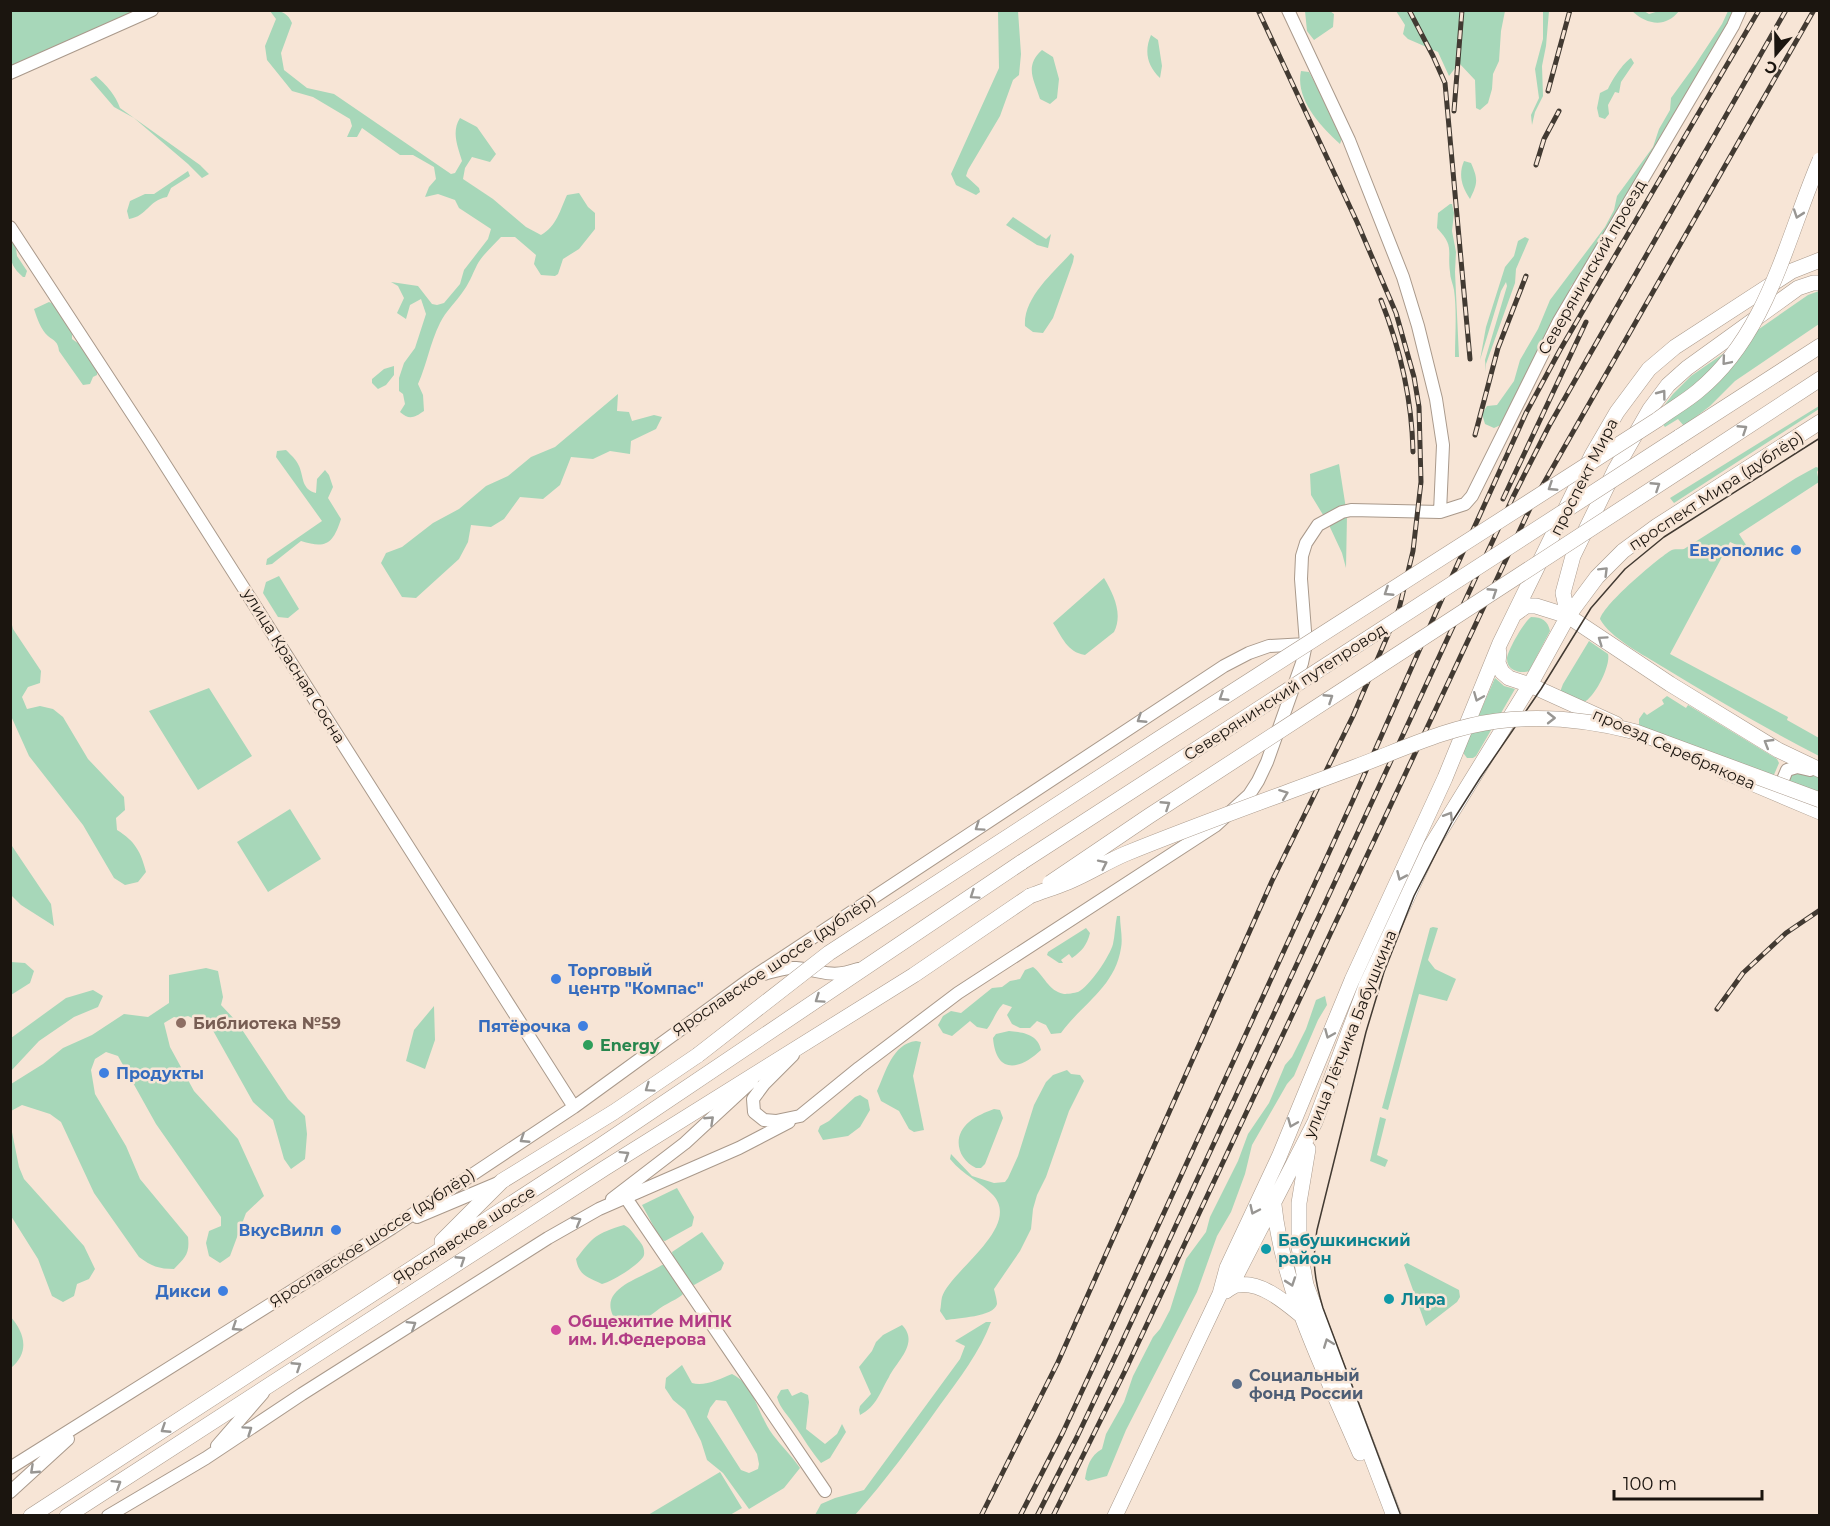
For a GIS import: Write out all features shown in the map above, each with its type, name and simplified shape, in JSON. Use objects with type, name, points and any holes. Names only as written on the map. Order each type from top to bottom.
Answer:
[{"type":"main road","points":[[418,1264],[502,1181],[614,1112],[698,1055],[830,953],[1150,744],[1657,420],[1698,391],[1743,341],[1759,313],[1820,160]]},
{"type":"main road","name":"проспект Мира","points":[[1500,643],[1592,455],[1617,412],[1649,369],[1675,347],[1792,271],[1820,260]]},
{"type":"main road","points":[[1568,616],[1563,593],[1566,576],[1583,532],[1631,440],[1668,385],[1719,343],[1798,288],[1820,283]]},
{"type":"main road","points":[[1786,368],[1820,337]]},
{"type":"main road","points":[[1786,368],[1820,346]]},
{"type":"main road","name":"Северянинский путепровод","points":[[894,950],[1022,862],[1786,368]]},
{"type":"main road","name":"Северянинский путепровод","points":[[914,975],[1149,816],[1820,379]]},
{"type":"main road","name":"проспект Мира (дублёр)","points":[[1568,616],[1597,577],[1634,543],[1820,422]]},
{"type":"main road","points":[[1515,614],[1526,606],[1536,606],[1568,616],[1670,684],[1778,750],[1820,772]]},
{"type":"main road","name":"улица Лётчика Бабушкина","points":[[1220,1294],[1237,1274],[1315,1122],[1366,986],[1431,846],[1530,684],[1568,616]]},
{"type":"main road","name":"улица Лётчика Бабушкина","points":[[1115,1515],[1220,1294],[1227,1268],[1279,1157],[1352,980],[1445,778],[1500,643]]},
{"type":"main road","name":"проезд Серебрякова","points":[[1500,643],[1498,663],[1502,672],[1509,678],[1530,684],[1820,812]]},
{"type":"main road","points":[[1030,896],[1070,882],[1125,854],[1277,796],[1437,737],[1494,721],[1561,718],[1611,725],[1636,732],[1820,800]]},
{"type":"main road","name":"Ярославское шоссе","points":[[31,1515],[597,1148],[894,950]]},
{"type":"main road","name":"Ярославское шоссе","points":[[67,1515],[774,1062],[914,975]]},
{"type":"main road","points":[[1315,1122],[1304,1166],[1299,1203],[1299,1247],[1306,1285],[1394,1515]]},
{"type":"main road","points":[[1279,1157],[1274,1205],[1280,1247],[1302,1317],[1384,1515]]},
{"type":"main road","points":[[1220,1294],[1238,1285],[1251,1285],[1279,1297],[1302,1317]]},
{"type":"street","points":[[10,73],[152,10]]},
{"type":"street","points":[[599,1209],[739,1148],[800,1116],[958,993],[1215,826],[1232,812],[1250,795],[1267,762],[1302,663],[1305,637],[1301,601],[1302,556],[1306,543],[1318,525],[1342,512],[1351,510],[1440,512],[1443,445],[1436,399],[1418,326],[1403,277],[1349,140],[1288,10]]},
{"type":"street","name":"Северянинский проезд","points":[[1440,512],[1465,504],[1472,496],[1558,321],[1727,37],[1740,10]]},
{"type":"street","name":"улица Красная Сосна","points":[[10,227],[156,450],[574,1107]]},
{"type":"street","name":"Ярославское шоссе (дублёр)","points":[[10,1468],[392,1228],[574,1107],[750,979],[1224,666],[1249,653],[1305,637]]},
{"type":"street","points":[[1802,805],[1784,791],[1782,782],[1785,773],[1797,767],[1820,772]]},
{"type":"street","points":[[750,979],[785,968],[796,968],[827,975],[845,974],[868,966]]},
{"type":"street","points":[[800,1116],[776,1121],[764,1120],[754,1112],[753,1099],[764,1084],[802,1045]]},
{"type":"street","points":[[108,1515],[206,1458],[488,1276],[599,1209],[685,1143],[774,1062]]},
{"type":"street","points":[[392,1228],[502,1181]]},
{"type":"street","points":[[626,1198],[825,1491]]},
{"type":"street","points":[[206,1458],[273,1382]]},
{"type":"street","points":[[10,1492],[88,1419]]},
{"type":"green space","points":[[11,11],[134,11],[11,66]]},
{"type":"green space","points":[[270,11],[283,13],[292,23],[281,53],[284,70],[307,88],[334,94],[451,174],[455,173],[462,161],[457,145],[457,123],[460,118],[477,127],[496,154],[490,162],[472,157],[465,168],[463,179],[493,199],[526,227],[541,235],[551,227],[567,195],[579,193],[595,213],[595,229],[579,249],[563,259],[558,274],[555,276],[541,275],[534,264],[536,255],[515,237],[501,237],[485,254],[467,286],[440,323],[418,384],[423,395],[424,411],[414,417],[400,412],[405,404],[403,394],[399,391],[399,378],[404,363],[415,348],[426,314],[421,299],[410,305],[406,319],[397,313],[404,298],[398,286],[391,282],[418,286],[432,304],[444,303],[460,284],[464,270],[488,239],[491,229],[459,208],[455,200],[438,194],[425,197],[429,187],[436,179],[434,167],[413,155],[400,155],[362,128],[357,137],[347,137],[352,126],[350,119],[313,97],[292,91],[267,60],[265,46],[276,19]]},
{"type":"green space","points":[[998,11],[1018,11],[1021,54],[1019,75],[1013,80],[1000,116],[968,170],[966,176],[979,188],[980,192],[976,195],[956,185],[951,174],[999,68]]},
{"type":"green space","points":[[1305,11],[1330,11],[1334,14],[1333,27],[1314,40],[1307,31]]},
{"type":"green space","points":[[1396,11],[1505,11],[1499,61],[1493,74],[1488,103],[1480,110],[1476,108],[1475,80],[1459,63],[1449,76],[1438,52],[1408,39],[1403,34],[1405,25]]},
{"type":"green space","points":[[1543,11],[1549,11],[1542,66],[1543,96],[1535,112],[1532,125],[1531,115],[1539,98],[1535,69],[1543,39]]},
{"type":"green space","points":[[1632,11],[1644,11],[1649,14],[1659,11],[1679,11],[1668,20],[1656,23]]},
{"type":"green space","points":[[1728,11],[1741,11],[1585,270],[1571,286],[1557,320],[1503,424],[1494,428],[1485,424],[1482,414],[1487,406],[1497,405],[1514,381],[1520,360],[1538,329],[1550,300],[1605,227],[1614,210],[1617,196],[1653,147],[1659,129],[1670,110],[1671,98],[1722,24]]},
{"type":"green space","points":[[1151,35],[1158,40],[1162,66],[1160,78],[1148,58]]},
{"type":"green space","points":[[1042,50],[1053,57],[1059,79],[1057,98],[1050,104],[1040,99],[1032,73],[1033,62]]},
{"type":"green space","points":[[1631,58],[1634,63],[1621,82],[1619,93],[1615,92],[1608,105],[1609,114],[1605,119],[1599,117],[1597,108],[1600,93],[1608,89],[1618,72]]},
{"type":"green space","points":[[1301,71],[1309,72],[1342,138],[1340,144],[1317,120],[1305,102],[1300,81]]},
{"type":"green space","points":[[96,76],[110,90],[120,108],[200,165],[209,174],[202,178],[134,118],[114,107],[90,79]]},
{"type":"green space","points":[[1464,161],[1471,163],[1476,177],[1476,185],[1470,199],[1462,181],[1461,171]]},
{"type":"green space","points":[[188,171],[190,176],[171,188],[167,197],[155,202],[140,215],[129,219],[127,211],[130,201],[145,194],[154,194]]},
{"type":"green space","points":[[1452,204],[1454,213],[1452,231],[1456,252],[1459,357],[1455,357],[1455,307],[1449,249],[1443,234],[1437,228],[1438,213]]},
{"type":"green space","points":[[1013,217],[1046,239],[1051,234],[1048,248],[1037,245],[1006,225]]},
{"type":"green space","points":[[1525,237],[1529,239],[1516,269],[1515,283],[1486,364],[1486,372],[1485,360],[1507,286],[1506,282],[1501,291],[1480,360],[1486,327],[1505,267],[1514,256],[1518,241]]},
{"type":"green space","points":[[10,239],[15,241],[17,256],[27,271],[25,277],[13,264]]},
{"type":"green space","points":[[1071,253],[1074,256],[1073,262],[1053,318],[1043,333],[1033,332],[1025,326],[1029,306],[1040,287]]},
{"type":"green space","points":[[1819,291],[1819,324],[1735,381],[1710,406],[1684,426],[1678,419],[1665,427],[1656,416],[1691,376],[1808,295]]},
{"type":"green space","points":[[49,302],[56,305],[72,329],[72,339],[82,346],[97,368],[97,375],[93,377],[90,384],[83,385],[59,351],[57,343],[40,324],[34,309]]},
{"type":"green space","points":[[394,366],[394,375],[386,385],[378,389],[372,383],[372,379],[384,369]]},
{"type":"green space","points":[[618,394],[617,411],[629,412],[632,421],[654,415],[662,417],[656,429],[631,441],[630,454],[610,451],[593,459],[571,457],[560,485],[543,499],[520,497],[504,519],[491,527],[471,525],[468,542],[459,559],[416,598],[402,597],[381,563],[386,553],[402,547],[433,523],[459,509],[486,486],[508,476],[531,457],[555,447]]},
{"type":"green space","points":[[1819,406],[1819,409],[1674,503],[1670,498]]},
{"type":"green space","points":[[286,450],[296,461],[305,486],[311,491],[316,493],[317,479],[325,470],[329,475],[333,487],[328,498],[341,519],[335,534],[327,542],[317,544],[301,541],[272,564],[266,565],[267,559],[322,521],[276,457],[277,451]]},
{"type":"green space","points":[[1339,464],[1347,515],[1346,568],[1342,553],[1328,523],[1311,495],[1310,474]]},
{"type":"green space","points":[[1816,467],[1819,468],[1817,472],[1819,482],[1739,534],[1750,551],[1730,542],[1670,654],[1788,717],[1787,720],[1819,738],[1819,756],[1740,713],[1637,652],[1611,633],[1600,619],[1620,593],[1670,551],[1684,549]]},
{"type":"green space","points":[[279,576],[299,609],[288,618],[278,617],[263,593],[266,582]]},
{"type":"green space","points":[[1104,578],[1116,605],[1117,625],[1114,632],[1085,655],[1069,647],[1053,623]]},
{"type":"green space","points":[[1531,617],[1544,620],[1550,631],[1529,671],[1519,672],[1509,666],[1507,659],[1520,630]]},
{"type":"green space","points":[[11,621],[13,629],[41,671],[40,683],[28,687],[22,697],[27,709],[40,706],[53,709],[63,717],[88,759],[124,797],[125,810],[116,818],[117,830],[133,843],[142,859],[146,872],[138,882],[125,885],[114,878],[83,825],[29,756],[11,716]]},
{"type":"green space","points":[[1589,641],[1608,654],[1608,659],[1605,673],[1597,688],[1584,702],[1560,692]]},
{"type":"green space","points":[[1495,678],[1504,686],[1515,689],[1476,756],[1467,758],[1464,749]]},
{"type":"green space","points":[[209,688],[252,756],[198,790],[149,711]]},
{"type":"green space","points":[[1667,696],[1686,708],[1688,705],[1777,759],[1779,763],[1773,777],[1639,727],[1639,719],[1644,712],[1647,715],[1664,704],[1662,700]]},
{"type":"green space","points":[[1804,771],[1819,778],[1819,805],[1788,790],[1789,774]]},
{"type":"green space","points":[[290,809],[321,859],[268,892],[237,842]]},
{"type":"green space","points":[[10,843],[51,904],[54,926],[21,905],[11,895]]},
{"type":"green space","points":[[1117,916],[1120,916],[1122,936],[1118,962],[1097,994],[1061,1033],[1051,1034],[1046,1025],[1037,1021],[1030,1028],[1020,1028],[1012,1024],[1007,1015],[1012,1007],[1003,1004],[987,1029],[977,1027],[970,1021],[952,1036],[943,1033],[938,1025],[943,1016],[951,1011],[961,1013],[992,988],[1002,987],[1010,981],[1020,979],[1025,970],[1033,967],[1054,990],[1064,994],[1083,989],[1108,956],[1114,941]]},
{"type":"green space","points":[[1086,928],[1090,933],[1087,941],[1072,958],[1069,954],[1061,960],[1063,963],[1059,963],[1047,955],[1048,952]]},
{"type":"green space","points":[[1430,928],[1438,928],[1428,960],[1435,969],[1456,979],[1447,1001],[1419,994],[1388,1110],[1382,1108]]},
{"type":"green space","points":[[11,962],[25,963],[34,971],[30,983],[11,995]]},
{"type":"green space","points":[[206,968],[218,971],[223,997],[221,1005],[237,1022],[288,1099],[305,1116],[307,1134],[305,1159],[291,1169],[284,1159],[273,1120],[253,1102],[211,1027],[188,1016],[174,1017],[164,1023],[170,1047],[194,1091],[238,1139],[264,1196],[246,1213],[230,1256],[220,1263],[209,1256],[206,1243],[209,1231],[221,1226],[221,1217],[156,1124],[118,1056],[106,1052],[95,1059],[91,1070],[95,1094],[126,1146],[140,1179],[188,1237],[188,1248],[184,1259],[174,1269],[164,1268],[151,1265],[139,1257],[94,1193],[61,1122],[50,1114],[22,1105],[11,1111],[11,1084],[63,1048],[92,1035],[124,1014],[148,1017],[169,1003],[169,975]]},
{"type":"green space","points":[[93,990],[103,996],[98,1007],[74,1017],[39,1041],[11,1071],[11,1038],[66,998]]},
{"type":"green space","points":[[1325,996],[1327,1005],[1318,1020],[1294,1076],[1287,1084],[1252,1145],[1245,1174],[1231,1212],[1217,1236],[1197,1292],[1126,1430],[1107,1476],[1088,1481],[1085,1479],[1090,1462],[1102,1449],[1106,1434],[1124,1402],[1133,1376],[1170,1310],[1186,1259],[1206,1232],[1210,1217],[1238,1161],[1248,1134],[1269,1103],[1285,1065],[1292,1057],[1306,1029],[1316,1000]]},
{"type":"green space","points":[[434,1006],[435,1040],[425,1069],[406,1061],[414,1030]]},
{"type":"green space","points":[[1009,1031],[1033,1037],[1037,1040],[1041,1050],[1017,1065],[1004,1063],[995,1050],[993,1038],[996,1034]]},
{"type":"green space","points":[[921,1042],[913,1076],[924,1130],[914,1132],[909,1129],[899,1111],[881,1101],[877,1091],[895,1053],[908,1043]]},
{"type":"green space","points":[[1067,1070],[1071,1074],[1080,1075],[1084,1081],[1069,1111],[1046,1177],[1037,1195],[1031,1229],[1020,1251],[994,1289],[997,1304],[989,1312],[946,1320],[940,1311],[942,1297],[948,1286],[992,1234],[999,1221],[1000,1207],[993,1195],[950,1159],[951,1154],[972,1176],[994,1183],[1005,1182],[1018,1156],[1034,1105],[1046,1082],[1053,1075]]},
{"type":"green space","points":[[860,1095],[868,1100],[870,1110],[860,1127],[848,1136],[823,1140],[818,1131],[820,1126]]},
{"type":"green space","points":[[994,1109],[1000,1110],[1003,1118],[985,1164],[981,1168],[976,1168],[964,1159],[961,1153],[960,1134],[972,1120]]},
{"type":"green space","points":[[1380,1117],[1386,1119],[1377,1155],[1388,1160],[1385,1167],[1370,1161]]},
{"type":"green space","points":[[10,1122],[19,1167],[24,1179],[84,1246],[95,1269],[89,1279],[77,1284],[74,1296],[63,1302],[52,1296],[38,1259],[11,1216]]},
{"type":"green space","points":[[677,1188],[694,1217],[692,1226],[665,1241],[661,1240],[642,1205]]},
{"type":"green space","points":[[624,1225],[642,1245],[644,1255],[642,1258],[626,1272],[602,1284],[585,1275],[579,1269],[576,1259],[596,1237]]},
{"type":"green space","points":[[702,1232],[724,1263],[721,1270],[694,1285],[691,1284],[673,1257],[672,1252]]},
{"type":"green space","points":[[1407,1263],[1459,1290],[1460,1297],[1457,1302],[1426,1326],[1404,1265]]},
{"type":"green space","points":[[662,1265],[667,1265],[681,1284],[683,1294],[640,1323],[622,1329],[613,1316],[610,1305],[613,1296],[629,1282]]},
{"type":"green space","points":[[10,1316],[19,1329],[23,1342],[21,1356],[11,1368]]},
{"type":"green space","points":[[986,1322],[991,1322],[975,1355],[962,1375],[899,1461],[855,1515],[815,1515],[821,1504],[864,1490],[960,1359],[965,1346],[955,1341]]},
{"type":"green space","points":[[902,1325],[909,1339],[905,1352],[874,1403],[860,1415],[860,1406],[871,1394],[859,1367],[883,1335]]},
{"type":"green space","points":[[682,1365],[692,1383],[707,1383],[732,1374],[740,1379],[751,1393],[773,1435],[800,1468],[784,1488],[749,1509],[723,1473],[707,1460],[701,1441],[685,1410],[673,1400],[665,1388],[666,1378]],"holes":[[[716,1400],[726,1401],[757,1454],[758,1469],[749,1473],[741,1470],[707,1417]]]},
{"type":"green space","points":[[788,1389],[792,1396],[801,1392],[808,1395],[806,1429],[825,1444],[837,1434],[842,1424],[846,1432],[830,1458],[821,1463],[778,1401],[777,1397],[781,1390]]},
{"type":"green space","points":[[720,1472],[742,1508],[730,1515],[648,1515]]},
{"type":"tram line","points":[[1401,1516],[1323,1308],[1314,1260],[1317,1230],[1366,1032],[1384,972],[1414,896],[1452,822],[1541,689],[1591,608],[1625,569],[1664,537],[1820,438]]},
{"type":"railway","points":[[981,1516],[1058,1362],[1272,881],[1353,716],[1399,609],[1413,551],[1421,482],[1419,407],[1414,377],[1396,313],[1357,222],[1258,10]]},
{"type":"railway","points":[[1409,10],[1445,83],[1470,359]]},
{"type":"railway","points":[[1454,111],[1462,10]]},
{"type":"railway","points":[[1548,91],[1570,10]]},
{"type":"railway","points":[[1020,1516],[1063,1432],[1108,1335],[1353,800],[1526,413],[1560,350],[1759,10]]},
{"type":"railway","points":[[1037,1516],[1122,1342],[1513,497],[1549,426],[1786,10]]},
{"type":"railway","points":[[1053,1516],[1125,1371],[1533,502],[1814,10]]},
{"type":"railway","points":[[1536,165],[1544,139],[1559,111]]},
{"type":"railway","points":[[1475,435],[1498,348],[1526,276]]},
{"type":"railway","points":[[1381,300],[1404,375],[1413,452]]},
{"type":"railway","points":[[1503,499],[1586,322]]},
{"type":"railway","points":[[1717,1009],[1743,973],[1786,933],[1820,910]]},
{"type":"place","name":"Европолис","points":[[1796,550]]},
{"type":"place","name":"Торговый центр \"Компас\"","points":[[556,979]]},
{"type":"place","name":"Библиотека №59","points":[[181,1023]]},
{"type":"place","name":"Пятёрочка","points":[[583,1026]]},
{"type":"place","name":"Energy","points":[[588,1045]]},
{"type":"place","name":"Продукты","points":[[104,1073]]},
{"type":"place","name":"ВкусВилл","points":[[336,1230]]},
{"type":"place","name":"Бабушкинский район","points":[[1266,1249]]},
{"type":"place","name":"Дикси","points":[[223,1291]]},
{"type":"place","name":"Лира","points":[[1389,1299]]},
{"type":"place","name":"Общежитие МИПК им. И.Федерова","points":[[556,1330]]},
{"type":"place","name":"Социальный фонд России","points":[[1237,1384]]}]
